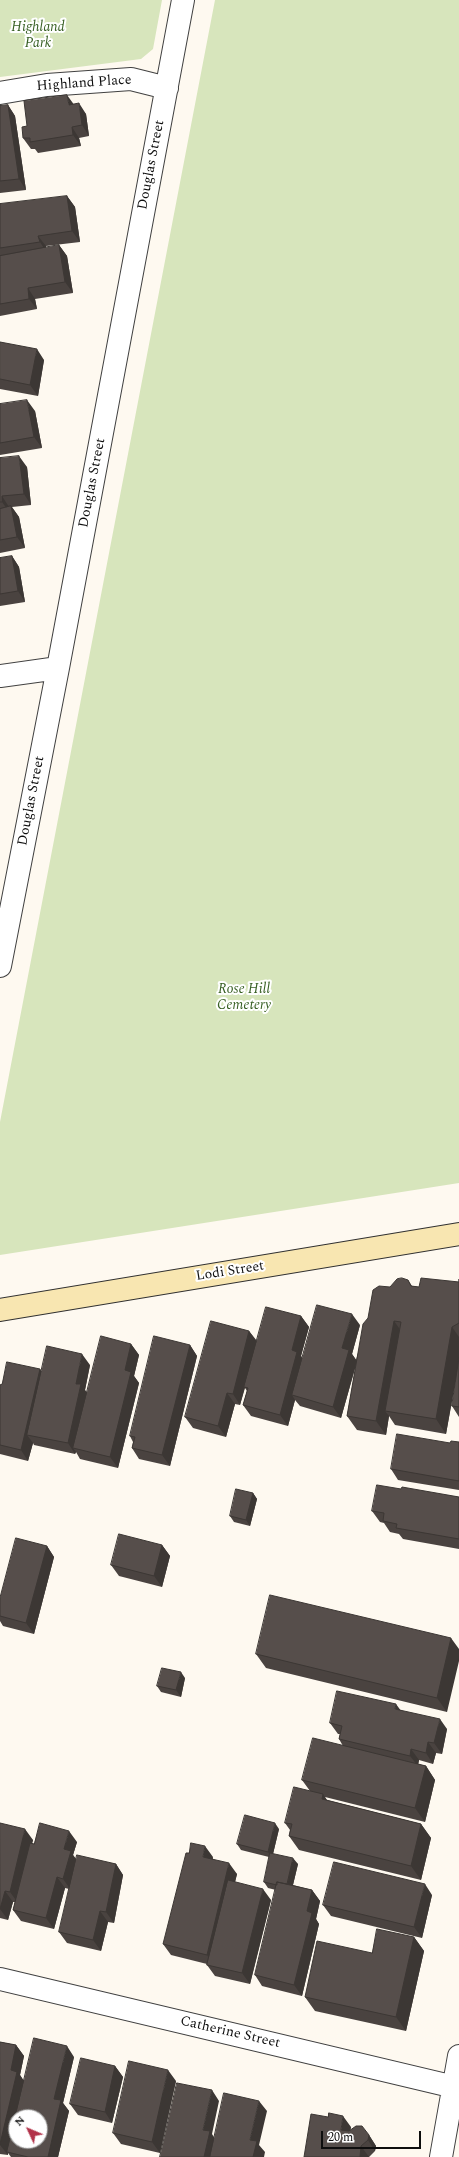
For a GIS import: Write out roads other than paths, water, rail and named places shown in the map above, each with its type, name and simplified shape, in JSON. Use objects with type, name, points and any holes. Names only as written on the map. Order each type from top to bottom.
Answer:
[{"type":"street","name":"Douglas Street","points":[[0,966],[58,668],[183,0]]},
{"type":"street","name":"Highland Place","points":[[0,93],[47,85],[131,79],[167,88]]},
{"type":"street","points":[[0,676],[58,668]]},
{"type":"street","name":"Lodi Street","points":[[0,1310],[459,1234]]},
{"type":"street","name":"Catherine Street","points":[[0,1980],[456,2087]]},
{"type":"street","points":[[441,2157],[456,2087],[459,2056]]},
{"type":"park label","name":"Highland Park","points":[[38,36]]},
{"type":"park label","name":"Rose Hill Cemetery","points":[[244,998]]}]
